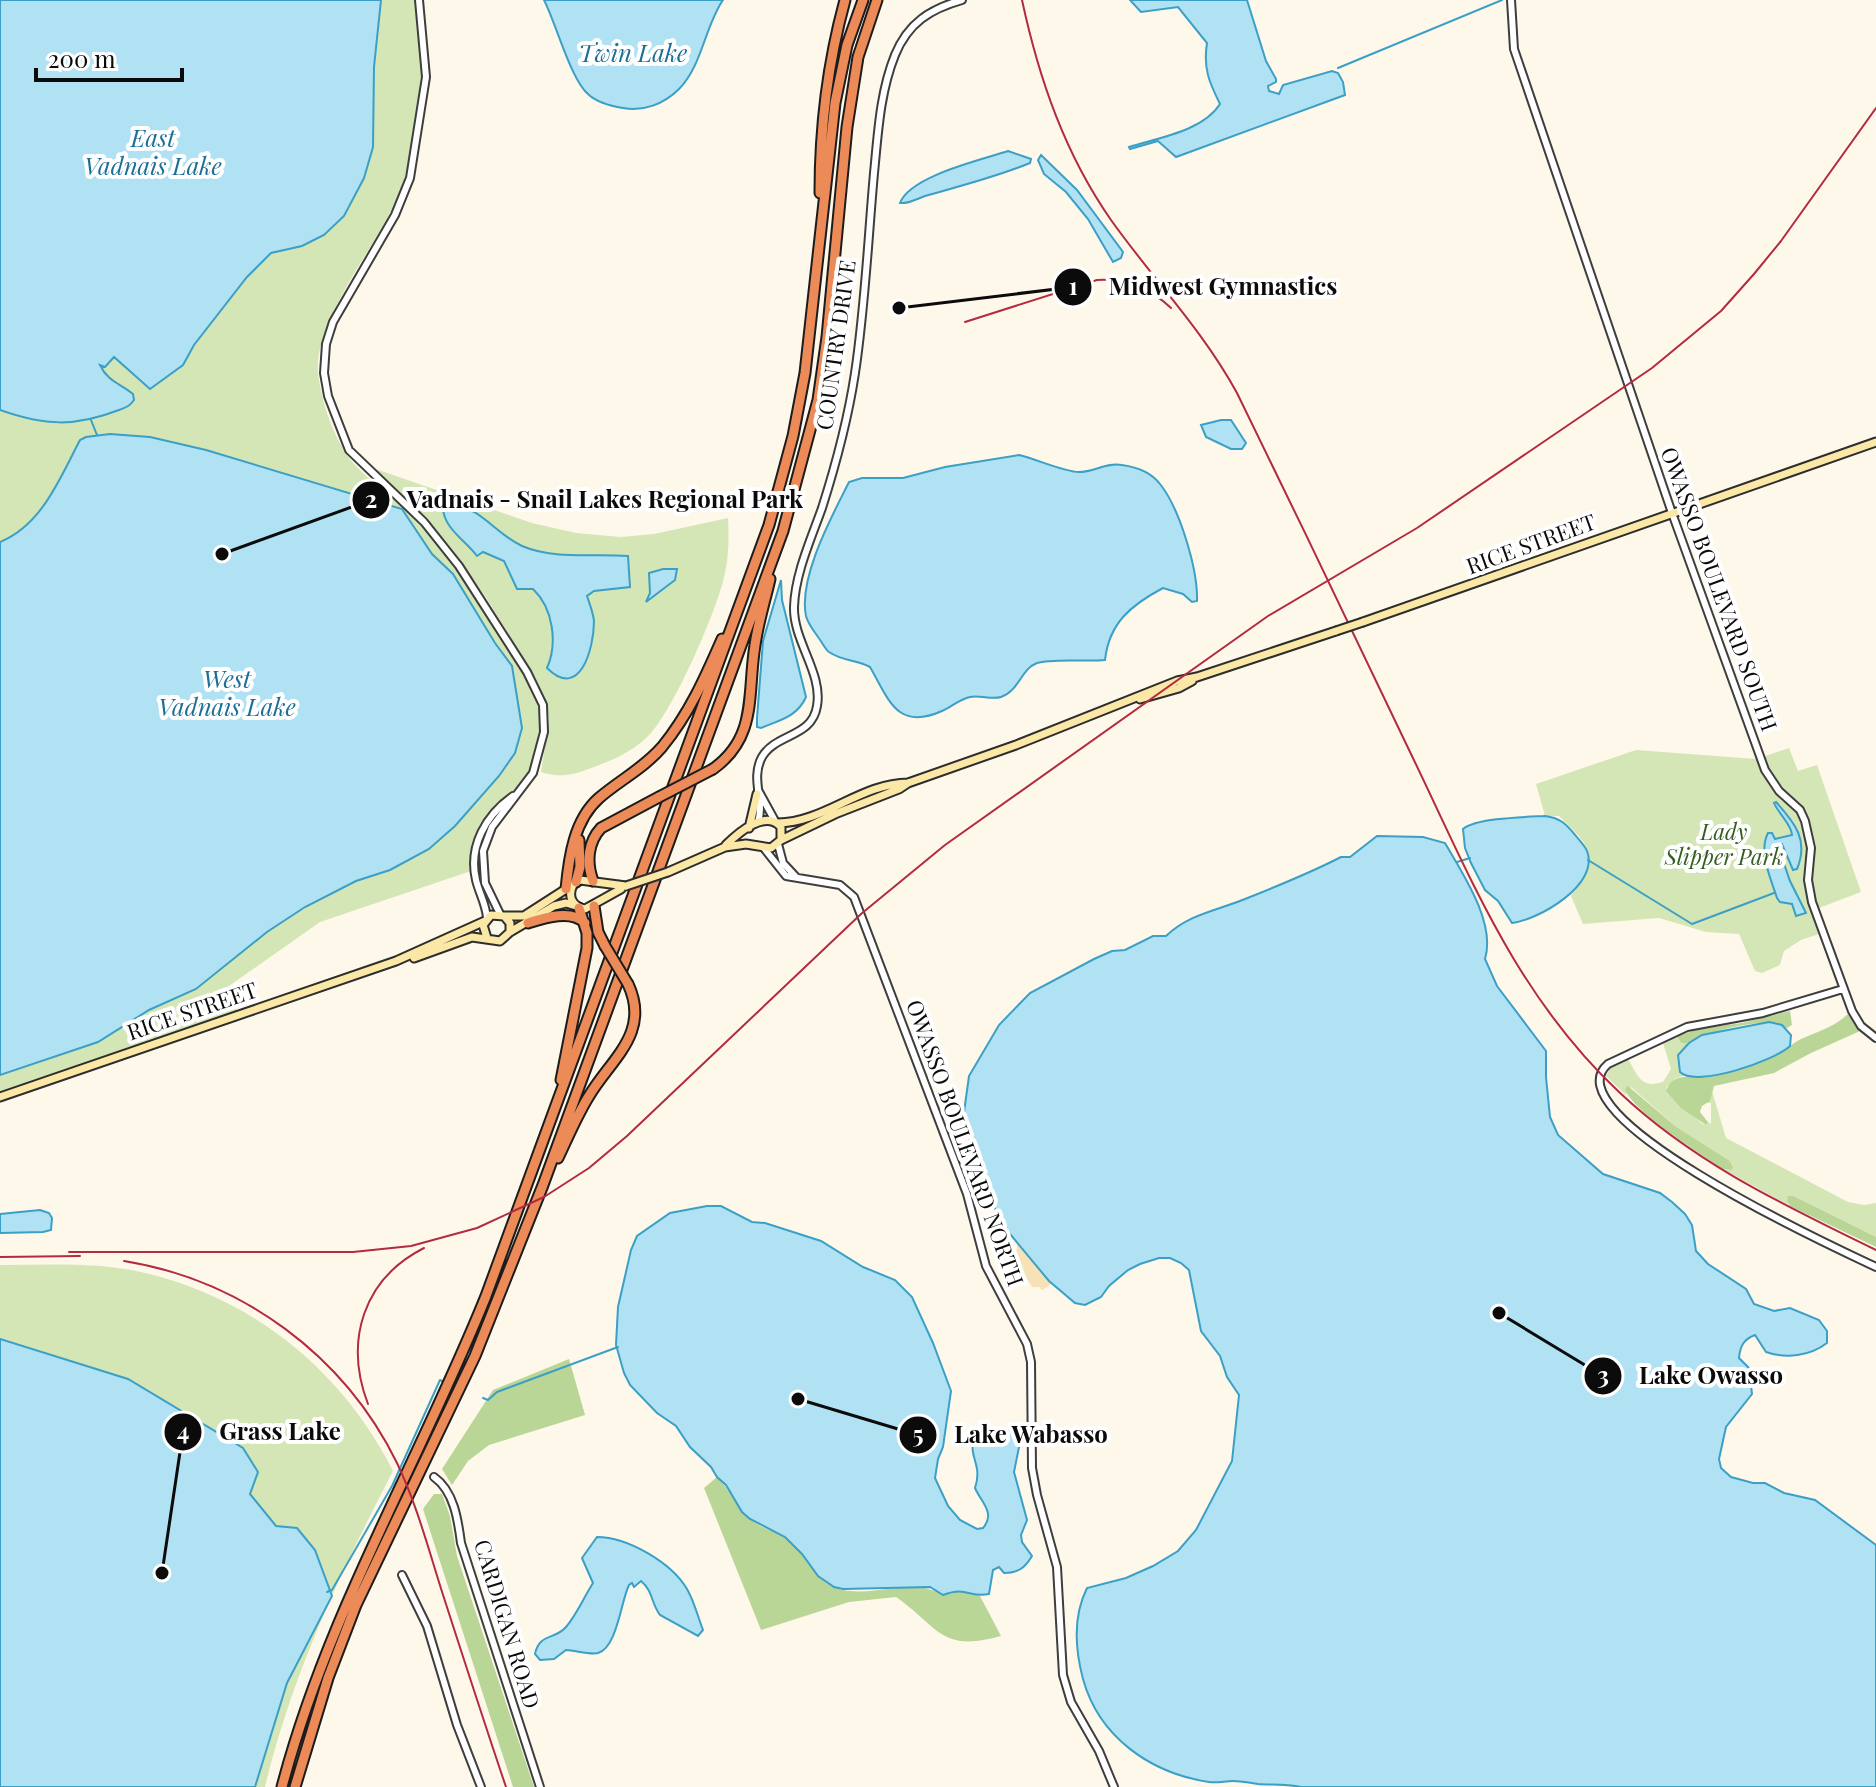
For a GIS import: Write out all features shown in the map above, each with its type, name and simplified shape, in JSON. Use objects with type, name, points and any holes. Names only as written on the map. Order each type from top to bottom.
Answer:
[{"type":"highway","points":[[819,229],[826,98],[836,33],[845,0]]},
{"type":"highway","points":[[282,1787],[309,1699],[336,1628],[470,1335],[754,571],[785,467],[799,404],[809,341],[835,103],[847,45],[863,0]]},
{"type":"highway","points":[[594,882],[589,868],[589,852],[595,834],[601,828],[713,769],[733,752],[742,737],[748,714],[758,629],[811,430],[823,368],[847,127],[858,57],[877,0]]},
{"type":"highway","points":[[295,1787],[324,1691],[356,1605],[465,1378],[543,1185],[793,498]]},
{"type":"highway","points":[[572,885],[578,831],[588,810],[597,799],[645,765],[686,717],[754,571]]},
{"type":"highway","points":[[543,1185],[585,1102],[627,1045],[634,1012],[628,984],[597,929],[596,904]]},
{"type":"highway","points":[[556,1107],[587,948],[585,923],[577,907]]},
{"type":"highway","points":[[528,923],[545,918],[575,916],[585,923]]},
{"type":"main road","name":"RICE STREET","points":[[780,842],[835,814],[908,783],[1130,701],[1179,688],[1197,677],[1876,442]]},
{"type":"main road","name":"RICE STREET","points":[[776,822],[796,822],[862,795],[897,783],[908,783]]},
{"type":"main road","points":[[757,792],[754,838],[761,846]]},
{"type":"main road","points":[[626,886],[584,879],[524,916],[502,915],[486,919],[483,930],[487,938],[500,941],[554,906],[566,903],[577,907],[596,904],[626,886],[725,847],[766,819],[776,822],[782,831],[780,842],[771,848],[746,844],[725,847]]},
{"type":"main road","points":[[594,882],[600,893],[596,904]]},
{"type":"main road","points":[[572,885],[570,894],[577,907]]},
{"type":"main road","points":[[502,915],[510,923],[510,932]]},
{"type":"main road","name":"RICE STREET","points":[[0,1097],[396,961],[486,919]]},
{"type":"main road","name":"RICE STREET","points":[[396,961],[416,958],[469,938],[487,938]]},
{"type":"street","points":[[419,0],[426,77],[410,178],[395,215],[333,322],[326,344],[324,373],[328,396],[349,450],[424,522],[459,566],[493,616],[543,705],[545,723],[537,765],[492,827],[480,850],[475,878],[486,919]]},
{"type":"street","name":"COUNTRY DRIVE","points":[[757,792],[758,766],[765,753],[806,728],[817,710],[817,688],[796,624],[796,590],[837,461],[855,374],[878,132],[887,78],[903,37],[912,26],[940,7],[962,0]]},
{"type":"street","name":"OWASSO BOULEVARD SOUTH","points":[[1511,0],[1514,49],[1672,513],[1765,770],[1779,791],[1800,810],[1805,821],[1811,848],[1809,890],[1843,989],[1855,1017],[1876,1038]]},
{"type":"street","points":[[757,792],[776,822]]},
{"type":"street","points":[[780,842],[783,863],[796,877]]},
{"type":"street","points":[[761,846],[784,874],[796,877]]},
{"type":"street","points":[[480,850],[485,883],[502,915]]},
{"type":"street","name":"OWASSO BOULEVARD NORTH","points":[[796,877],[838,884],[854,897],[963,1183],[986,1266],[1024,1334],[1031,1362],[1033,1481],[1057,1567],[1063,1675],[1071,1702],[1099,1751],[1114,1787]]},
{"type":"street","points":[[1843,989],[1757,1015],[1687,1027],[1611,1062],[1600,1073],[1599,1087],[1608,1102],[1649,1139],[1688,1167],[1755,1209],[1876,1267]]},
{"type":"street","name":"CARDIGAN ROAD","points":[[434,1477],[446,1489],[454,1508],[461,1543],[540,1787]]},
{"type":"street","points":[[402,1575],[427,1626],[457,1725],[481,1787]]},
{"type":"green space","points":[[0,0],[415,0],[421,70],[416,130],[407,170],[395,203],[325,331],[319,352],[320,384],[330,422],[348,457],[423,528],[457,571],[532,689],[540,727],[538,746],[527,775],[492,811],[478,834],[471,871],[320,922],[229,986],[237,1011],[0,1093]]},
{"type":"green space","points":[[367,466],[532,523],[576,533],[621,537],[654,534],[728,518],[726,566],[714,609],[672,702],[651,733],[625,753],[587,770],[562,775],[541,772],[549,719],[545,698],[535,677],[485,596],[445,542],[418,510]]},
{"type":"green space","name":"Lady Slipper Park","points":[[1789,748],[1798,771],[1817,765],[1861,892],[1811,911],[1819,934],[1801,940],[1784,951],[1780,965],[1762,973],[1755,971],[1739,934],[1706,932],[1659,918],[1583,924],[1571,896],[1585,870],[1588,853],[1580,837],[1559,816],[1545,816],[1536,784],[1636,750],[1756,759]]},
{"type":"green space","points":[[1790,1011],[1792,1025],[1787,1028],[1776,1024],[1750,1024],[1721,1030],[1685,1044],[1677,1036],[1702,1028],[1742,1023]]},
{"type":"green space","points":[[1848,1014],[1860,1031],[1774,1073],[1714,1086],[1710,1101],[1702,1106],[1700,1112],[1708,1122],[1706,1125],[1681,1108],[1666,1091],[1669,1084],[1678,1078],[1725,1072],[1771,1058]]},
{"type":"green space","points":[[1677,1036],[1682,1044],[1689,1043],[1680,1052],[1684,1076],[1676,1078],[1666,1088],[1706,1125],[1707,1121],[1711,1124],[1711,1103],[1708,1103],[1712,1091],[1726,1138],[1848,1202],[1864,1205],[1876,1203],[1876,1237],[1789,1196],[1788,1205],[1723,1169],[1732,1170],[1730,1161],[1675,1126],[1631,1087],[1626,1094],[1630,1099],[1606,1076],[1610,1068],[1628,1059],[1641,1080],[1650,1084],[1663,1082],[1671,1069],[1663,1043]]},
{"type":"green space","points":[[1628,1086],[1675,1126],[1730,1161],[1732,1170],[1723,1169],[1654,1120],[1631,1098],[1625,1089]]},
{"type":"green space","points":[[1788,1196],[1876,1237],[1876,1247],[1790,1206]]},
{"type":"green space","points":[[0,1265],[124,1269],[182,1284],[220,1299],[290,1343],[320,1370],[372,1434],[393,1471],[319,1625],[289,1705],[265,1787],[0,1787]]},
{"type":"green space","points":[[569,1359],[585,1415],[489,1445],[468,1461],[452,1485],[442,1469],[493,1390]]},
{"type":"green space","points":[[717,1477],[746,1515],[789,1540],[829,1585],[849,1591],[918,1588],[943,1595],[957,1591],[970,1592],[980,1596],[1001,1636],[965,1641],[952,1639],[896,1597],[849,1602],[761,1630],[704,1488]]},
{"type":"green space","points":[[434,1494],[442,1494],[450,1516],[457,1556],[534,1787],[513,1787],[423,1509]]},
{"type":"sand","points":[[1018,1242],[1051,1284],[1042,1290],[1032,1287],[1022,1271],[1017,1253]]},
{"type":"water","name":"East Vadnais Lake","points":[[0,0],[381,0],[374,67],[373,147],[364,178],[344,216],[324,235],[302,246],[271,253],[247,277],[194,345],[183,365],[150,389],[114,357],[105,367],[100,365],[111,379],[133,394],[134,400],[126,407],[103,416],[74,422],[46,422],[0,410]]},
{"type":"water","name":"Twin Lake","points":[[544,0],[723,0],[687,80],[667,99],[653,106],[631,109],[601,102],[582,88]]},
{"type":"water","points":[[1130,0],[1247,0],[1266,61],[1276,79],[1268,86],[1269,91],[1279,94],[1283,85],[1332,71],[1338,73],[1343,82],[1345,95],[1176,157],[1158,141],[1130,149],[1203,121],[1220,104],[1208,75],[1207,43],[1178,7],[1141,12]]},
{"type":"water","points":[[1008,151],[1031,159],[1030,163],[900,203],[906,193],[931,177]]},
{"type":"water","points":[[1041,155],[1077,190],[1123,252],[1121,258],[1113,262],[1088,219],[1066,192],[1044,174],[1038,160]]},
{"type":"water","points":[[1231,420],[1246,443],[1242,449],[1231,449],[1206,437],[1201,425]]},
{"type":"water","name":"West Vadnais Lake","points":[[110,434],[150,437],[206,450],[402,509],[432,554],[453,574],[512,666],[522,728],[515,753],[499,776],[455,826],[429,849],[390,870],[356,881],[305,907],[267,932],[196,989],[149,1010],[98,1042],[0,1075],[0,542],[15,534],[38,512],[80,440]]},
{"type":"water","points":[[1019,455],[1073,471],[1085,472],[1116,464],[1152,476],[1167,495],[1181,524],[1194,573],[1197,601],[1192,602],[1183,594],[1163,588],[1124,616],[1111,636],[1105,660],[1037,663],[1027,670],[1012,690],[1001,697],[970,697],[927,716],[904,715],[889,701],[870,667],[829,652],[807,619],[807,584],[826,529],[849,482],[862,478],[903,478],[945,467]]},
{"type":"water","points":[[453,504],[481,516],[513,541],[535,550],[561,555],[628,556],[630,587],[594,591],[587,596],[594,618],[593,632],[588,656],[576,675],[558,677],[547,668],[552,648],[552,626],[540,597],[533,589],[517,589],[504,561],[483,552],[477,556],[447,521],[443,507]]},
{"type":"water","points":[[677,569],[675,580],[646,602],[650,593],[649,573]]},
{"type":"water","points":[[781,580],[782,600],[806,697],[793,713],[761,728],[757,727],[757,718],[763,641]]},
{"type":"water","points":[[1776,802],[1789,817],[1801,841],[1800,859],[1797,869],[1793,870],[1782,844],[1778,846],[1790,881],[1806,913],[1796,916],[1792,904],[1780,902],[1777,898],[1765,857],[1768,833],[1772,833],[1775,839],[1792,835]]},
{"type":"water","points":[[1545,816],[1559,820],[1569,828],[1586,849],[1589,864],[1576,888],[1564,899],[1537,915],[1512,923],[1498,901],[1485,890],[1465,848],[1463,829],[1490,820]]},
{"type":"water","points":[[1377,836],[1423,837],[1445,843],[1482,915],[1486,930],[1485,959],[1497,986],[1546,1051],[1550,1117],[1558,1135],[1603,1174],[1660,1193],[1672,1202],[1692,1225],[1696,1251],[1708,1264],[1746,1289],[1754,1304],[1774,1311],[1790,1308],[1819,1320],[1827,1331],[1827,1343],[1798,1355],[1766,1352],[1755,1335],[1745,1341],[1739,1358],[1749,1368],[1752,1394],[1726,1427],[1719,1459],[1721,1468],[1731,1477],[1765,1483],[1784,1493],[1815,1500],[1876,1545],[1876,1787],[1301,1787],[1236,1781],[1209,1782],[1147,1761],[1114,1735],[1091,1700],[1083,1679],[1077,1644],[1077,1621],[1087,1588],[1126,1578],[1153,1566],[1178,1551],[1196,1530],[1232,1461],[1239,1395],[1227,1377],[1220,1356],[1201,1331],[1189,1270],[1181,1263],[1170,1258],[1159,1258],[1140,1264],[1109,1286],[1101,1297],[1085,1305],[1075,1303],[1049,1281],[1010,1234],[980,1176],[964,1112],[969,1076],[999,1025],[1030,993],[1112,951],[1125,950],[1153,936],[1166,936],[1195,917],[1273,888],[1341,857],[1350,857]]},
{"type":"water","points":[[1769,1022],[1782,1025],[1791,1035],[1790,1046],[1781,1052],[1718,1075],[1689,1076],[1680,1072],[1678,1055],[1702,1035]]},
{"type":"water","points":[[721,1206],[752,1222],[765,1223],[821,1241],[863,1267],[895,1280],[912,1297],[951,1391],[935,1478],[948,1506],[960,1520],[977,1529],[983,1528],[988,1512],[975,1488],[974,1438],[1010,1429],[1016,1431],[1021,1437],[1014,1472],[1027,1520],[1021,1535],[1032,1556],[1024,1567],[1009,1573],[1004,1573],[999,1567],[993,1570],[989,1594],[982,1595],[958,1592],[943,1595],[930,1587],[834,1587],[818,1576],[785,1537],[742,1512],[726,1485],[690,1447],[676,1426],[657,1413],[630,1385],[616,1345],[618,1307],[637,1236],[670,1213]]},
{"type":"water","points":[[40,1210],[49,1213],[52,1218],[51,1230],[0,1233],[0,1214]]},
{"type":"water","points":[[0,1339],[128,1379],[243,1448],[258,1472],[250,1494],[276,1526],[297,1528],[315,1550],[332,1596],[287,1683],[255,1787],[0,1787]]},
{"type":"water","points":[[597,1537],[634,1546],[670,1569],[692,1599],[703,1630],[698,1636],[660,1615],[641,1581],[634,1587],[632,1583],[629,1585],[614,1634],[604,1649],[598,1653],[566,1650],[554,1659],[540,1660],[535,1654],[537,1647],[566,1627],[593,1583],[582,1558]]},
{"type":"waterway","points":[[1338,68],[1502,0]]},
{"type":"waterway","points":[[91,420],[97,435]]},
{"type":"waterway","points":[[1457,862],[1470,858]]},
{"type":"waterway","points":[[1588,860],[1692,924],[1774,893]]},
{"type":"waterway","points":[[483,1398],[488,1400],[497,1392],[618,1347]]},
{"type":"waterway","points":[[327,1592],[332,1590],[392,1486],[442,1381]]},
{"type":"railway","points":[[1022,0],[1046,87],[1080,169],[1111,220],[1193,326],[1237,393],[1476,890],[1551,1016],[1619,1092],[1678,1140],[1741,1181],[1876,1250]]},
{"type":"railway","points":[[69,1252],[353,1252],[411,1246],[477,1228],[544,1197],[589,1168],[627,1136],[861,914],[945,845],[1268,616],[1417,528],[1652,368],[1721,311],[1754,274],[1876,108]]},
{"type":"railway","points":[[965,322],[1097,280],[1137,286],[1171,308]]},
{"type":"railway","points":[[368,1404],[358,1357],[364,1314],[373,1294],[386,1277],[403,1261],[424,1248]]},
{"type":"railway","points":[[0,1257],[80,1256]]},
{"type":"railway","points":[[124,1261],[209,1285],[285,1329],[349,1389],[375,1424],[397,1463],[411,1497],[506,1787]]},
{"type":"place","name":"Midwest Gymnastics","points":[[899,308]]},
{"type":"place","name":"Vadnais - Snail Lakes Regional Park","points":[[222,554]]},
{"type":"place","name":"Lake Owasso","points":[[1499,1313]]},
{"type":"place","name":"Lake Wabasso","points":[[798,1399]]},
{"type":"place","name":"Grass Lake","points":[[162,1573]]}]
